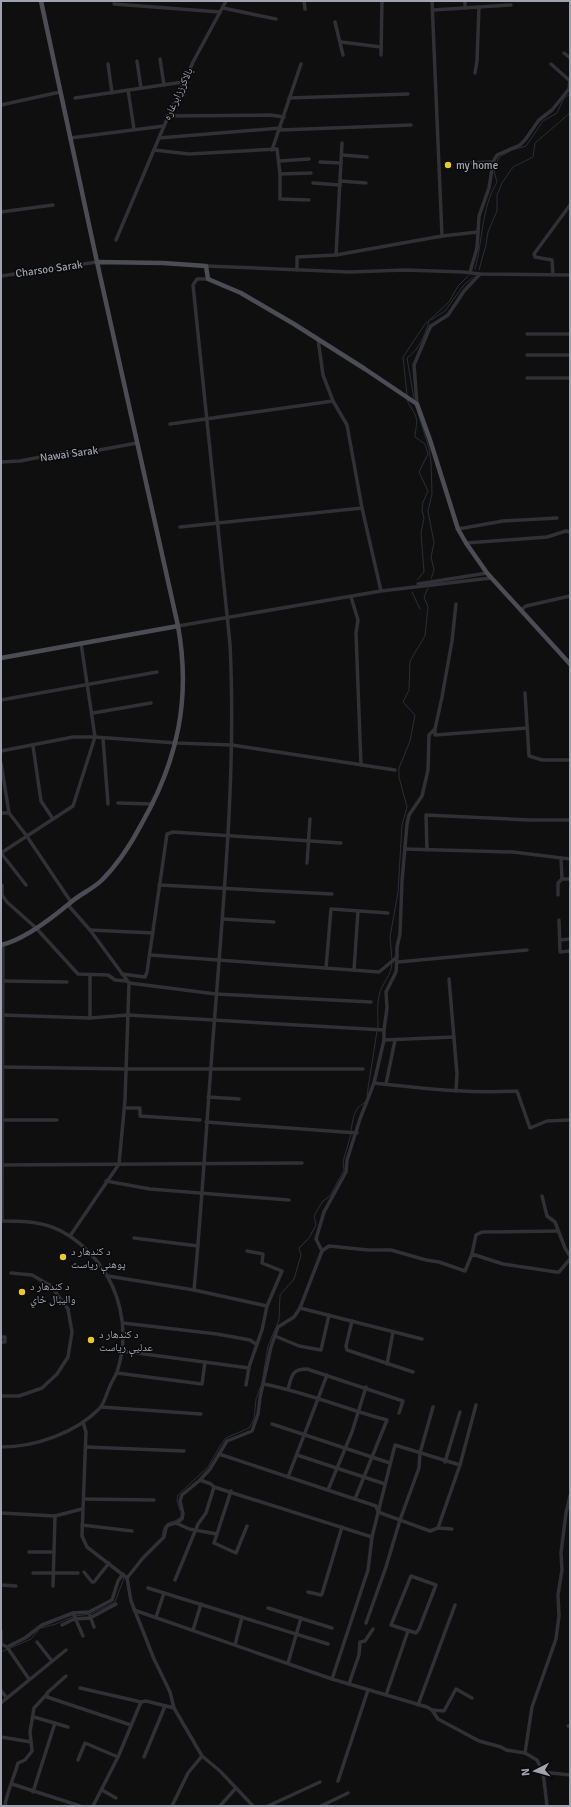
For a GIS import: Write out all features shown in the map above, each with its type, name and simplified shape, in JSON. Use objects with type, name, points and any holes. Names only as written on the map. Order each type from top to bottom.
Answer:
[{"type":"main road","points":[[2,945],[36,928],[101,881],[121,857],[153,804],[165,778],[176,743],[181,715],[184,681],[183,652],[178,626],[41,1]]},
{"type":"main road","points":[[97,262],[163,263],[206,266],[208,279],[242,294],[318,339],[416,404],[430,440],[458,529],[466,543],[487,574],[570,664]]},
{"type":"main road","points":[[1,658],[178,626]]},
{"type":"street","name":"بالاکرززابرغاره","points":[[70,138],[164,126],[167,116],[183,82],[226,1]]},
{"type":"street","points":[[304,1],[305,9]]},
{"type":"street","points":[[381,55],[382,1]]},
{"type":"street","points":[[432,1],[442,236]]},
{"type":"street","points":[[465,1],[465,8]]},
{"type":"street","points":[[486,1],[486,7]]},
{"type":"street","points":[[114,4],[220,12]]},
{"type":"street","points":[[432,10],[511,5]]},
{"type":"street","points":[[475,73],[477,61],[479,7]]},
{"type":"street","points":[[222,8],[276,19]]},
{"type":"street","points":[[335,22],[343,54]]},
{"type":"street","points":[[341,42],[381,47]]},
{"type":"street","points":[[564,53],[570,58]]},
{"type":"street","points":[[160,59],[164,85]]},
{"type":"street","points":[[137,61],[141,88]]},
{"type":"street","points":[[108,64],[112,93]]},
{"type":"street","points":[[272,150],[301,64]]},
{"type":"street","points":[[470,272],[477,248],[479,216],[489,188],[492,162],[497,155],[520,145],[540,120],[552,110],[569,89],[570,80],[551,64]]},
{"type":"street","points":[[75,98],[183,82]]},
{"type":"street","points":[[128,90],[134,129]]},
{"type":"street","points":[[1,105],[60,92]]},
{"type":"street","points":[[289,98],[408,94]]},
{"type":"street","points":[[167,116],[270,115],[284,117]]},
{"type":"street","points":[[160,138],[280,129],[411,125]]},
{"type":"street","points":[[116,240],[164,126]]},
{"type":"street","points":[[336,255],[342,143]]},
{"type":"street","points":[[154,150],[189,154],[278,150],[280,199],[308,200]]},
{"type":"street","points":[[342,155],[368,157]]},
{"type":"street","points":[[279,160],[309,159]]},
{"type":"street","points":[[320,162],[341,163]]},
{"type":"street","points":[[462,163],[492,162]]},
{"type":"street","points":[[280,174],[310,173]]},
{"type":"street","points":[[313,183],[366,183]]},
{"type":"street","points":[[1,212],[53,205]]},
{"type":"street","points":[[553,275],[552,260],[535,256],[534,254],[570,205]]},
{"type":"street","points":[[297,270],[297,256],[336,255],[442,236],[478,232]]},
{"type":"street","name":"Charsoo Sarak","points":[[1,276],[97,262]]},
{"type":"street","points":[[206,266],[349,272],[405,270],[470,272],[480,274],[570,275]]},
{"type":"street","points":[[416,404],[414,365],[428,332],[431,326],[448,315],[464,291],[480,274]]},
{"type":"street","points":[[194,1290],[223,919],[232,744],[232,694],[227,617],[194,285],[197,279],[208,279]]},
{"type":"street","points":[[527,334],[570,334]]},
{"type":"street","points":[[318,339],[323,375],[333,402],[347,425],[362,508],[381,591]]},
{"type":"street","points":[[527,355],[570,355]]},
{"type":"street","points":[[527,378],[570,378]]},
{"type":"street","points":[[170,424],[333,402]]},
{"type":"street","name":"Nawai Sarak","points":[[1,462],[20,461],[61,453],[94,451],[137,443]]},
{"type":"street","points":[[180,528],[362,508]]},
{"type":"street","points":[[458,529],[504,521],[557,518]]},
{"type":"street","points":[[466,543],[546,537],[566,531],[570,532]]},
{"type":"street","points":[[178,626],[487,574]]},
{"type":"street","points":[[405,587],[491,578]]},
{"type":"street","points":[[521,610],[526,606],[570,596]]},
{"type":"street","points":[[351,597],[358,620],[356,633],[361,765]]},
{"type":"street","points":[[456,604],[452,641],[435,735],[527,728]]},
{"type":"street","points":[[26,885],[1,853],[26,835],[73,806],[95,737],[81,643]]},
{"type":"street","points":[[1,700],[157,672]]},
{"type":"street","points":[[525,693],[529,756],[531,758],[542,760],[570,760]]},
{"type":"street","points":[[92,713],[151,703]]},
{"type":"street","points":[[322,1251],[316,1239],[324,1212],[346,1172],[353,1133],[374,1083],[384,1040],[387,1008],[386,992],[396,972],[398,962],[396,956],[409,815],[422,796],[428,770],[429,735],[435,729]]},
{"type":"street","points":[[1,751],[73,737],[95,737],[176,743],[232,744],[396,770]]},
{"type":"street","points":[[103,738],[108,804]]},
{"type":"street","points":[[33,746],[41,800],[52,819]]},
{"type":"street","points":[[1,763],[9,813],[26,835],[70,903],[128,982],[127,1069],[119,1164],[70,1236]]},
{"type":"street","points":[[118,803],[153,804]]},
{"type":"street","points":[[1,813],[9,813]]},
{"type":"street","points":[[427,850],[426,815],[529,820],[570,820]]},
{"type":"street","points":[[308,863],[310,819]]},
{"type":"street","points":[[122,974],[145,977],[150,955],[167,834],[172,832],[341,843]]},
{"type":"street","points":[[405,849],[513,852],[570,859]]},
{"type":"street","points":[[558,895],[558,883],[562,879],[562,858]]},
{"type":"street","points":[[562,879],[570,879]]},
{"type":"street","points":[[2,885],[2,895],[7,902],[36,928],[76,972],[81,974],[108,975],[115,980],[216,994],[371,1002]]},
{"type":"street","points":[[159,885],[332,894]]},
{"type":"street","points":[[326,968],[331,910],[388,913]]},
{"type":"street","points":[[354,970],[358,911]]},
{"type":"street","points":[[223,919],[274,922]]},
{"type":"street","points":[[559,920],[561,952],[570,951]]},
{"type":"street","points":[[90,930],[153,933]]},
{"type":"street","points":[[560,940],[570,939]]},
{"type":"street","points":[[1,1447],[45,1440],[83,1422],[101,1407],[117,1373],[122,1351],[123,1323],[114,1288],[108,1276],[98,1261],[70,1236],[52,1227],[30,1222],[1,1221],[2,945]]},
{"type":"street","points":[[398,962],[527,950]]},
{"type":"street","points":[[150,955],[380,972],[396,956]]},
{"type":"street","points":[[90,974],[90,1018]]},
{"type":"street","points":[[449,979],[454,1037],[456,1091]]},
{"type":"street","points":[[3,981],[67,982]]},
{"type":"street","points":[[2,1015],[90,1018],[128,1015],[384,1030]]},
{"type":"street","points":[[384,1040],[454,1037]]},
{"type":"street","points":[[386,1084],[395,1040]]},
{"type":"street","points":[[2,1067],[210,1070],[363,1069]]},
{"type":"street","points":[[374,1083],[456,1091],[517,1091],[530,1128],[547,1121],[570,1120]]},
{"type":"street","points":[[208,1097],[239,1099]]},
{"type":"street","points":[[124,1108],[140,1108],[140,1116],[200,1120]]},
{"type":"street","points":[[2,1118],[57,1120]]},
{"type":"street","points":[[206,1122],[353,1133]]},
{"type":"street","points":[[2,1165],[204,1165],[302,1163]]},
{"type":"street","points":[[106,1181],[150,1189],[289,1200]]},
{"type":"street","points":[[542,1196],[547,1216],[555,1222],[565,1248],[570,1256]]},
{"type":"street","points":[[7,1647],[25,1638],[42,1625],[73,1613],[89,1612],[112,1600],[118,1581],[125,1576],[164,1537],[168,1525],[176,1523],[182,1519],[184,1514],[180,1501],[182,1495],[200,1480],[210,1469],[227,1441],[252,1431],[258,1414],[271,1347],[278,1328],[294,1317],[300,1308],[322,1251],[329,1246],[368,1250],[391,1250],[426,1260],[439,1262],[465,1271],[472,1254],[476,1235],[482,1232],[558,1231]]},
{"type":"street","points":[[134,1238],[198,1246]]},
{"type":"street","points":[[246,1385],[249,1368],[262,1330],[267,1306],[282,1271],[262,1263],[263,1254],[248,1251]]},
{"type":"street","points":[[472,1254],[502,1264],[556,1272],[559,1272],[570,1259]]},
{"type":"street","points":[[1,1396],[19,1396],[43,1387],[57,1374],[68,1357],[72,1332],[68,1309],[51,1286],[32,1275],[11,1273]]},
{"type":"street","points":[[108,1276],[194,1290],[267,1306]]},
{"type":"street","points":[[300,1308],[422,1339]]},
{"type":"street","points":[[275,1336],[299,1346],[321,1350],[329,1315]]},
{"type":"street","points":[[352,1321],[346,1346],[347,1350],[413,1372]]},
{"type":"street","points":[[123,1323],[217,1334],[250,1340],[256,1344]]},
{"type":"street","points":[[387,1364],[393,1332]]},
{"type":"street","points":[[1,1336],[4,1337],[5,1342],[1,1342]]},
{"type":"street","points":[[122,1351],[249,1368]]},
{"type":"street","points":[[117,1373],[202,1384],[205,1362]]},
{"type":"street","points":[[288,1389],[294,1372],[298,1369],[307,1369],[404,1400],[399,1413]]},
{"type":"street","points":[[288,1477],[320,1398],[327,1376]]},
{"type":"street","points":[[263,1384],[320,1398],[358,1412],[387,1420],[354,1499]]},
{"type":"street","points":[[328,1490],[345,1448],[366,1387]]},
{"type":"street","points":[[438,1528],[460,1465],[476,1405]]},
{"type":"street","points":[[101,1407],[201,1414]]},
{"type":"street","points":[[366,1623],[419,1468],[420,1453],[433,1407]]},
{"type":"street","points":[[446,1462],[460,1412]]},
{"type":"street","points":[[83,1422],[86,1432],[84,1498],[82,1509],[84,1542],[87,1547],[125,1576],[131,1602],[154,1659],[170,1692],[174,1708],[202,1756],[220,1771],[253,1806]]},
{"type":"street","points":[[272,1424],[390,1463]]},
{"type":"street","points":[[332,1679],[368,1570],[372,1537],[395,1444],[446,1462],[460,1465]]},
{"type":"street","points":[[86,1447],[184,1451]]},
{"type":"street","points":[[218,1454],[376,1506],[378,1512]]},
{"type":"street","points":[[297,1455],[385,1484]]},
{"type":"street","points":[[200,1480],[211,1484],[214,1487],[231,1491],[372,1537]]},
{"type":"street","points":[[175,1580],[197,1530],[198,1524],[206,1513],[214,1487]]},
{"type":"street","points":[[231,1491],[214,1544],[236,1553],[248,1526]]},
{"type":"street","points":[[525,1753],[532,1707],[556,1639],[559,1616],[558,1595],[562,1570],[561,1553],[566,1513],[570,1496]]},
{"type":"street","points":[[84,1498],[154,1500]]},
{"type":"street","points":[[1,1513],[55,1516],[82,1509]]},
{"type":"street","points":[[378,1512],[430,1531],[438,1528],[452,1529]]},
{"type":"street","points":[[53,1586],[55,1516]]},
{"type":"street","points":[[176,1523],[190,1529],[217,1534]]},
{"type":"street","points":[[82,1525],[132,1531]]},
{"type":"street","points":[[308,1592],[321,1596],[342,1528]]},
{"type":"street","points":[[29,1552],[54,1552]]},
{"type":"street","points":[[84,1572],[92,1582],[94,1582],[109,1563]]},
{"type":"street","points":[[33,1573],[78,1573]]},
{"type":"street","points":[[412,1576],[415,1576],[436,1585],[419,1629],[416,1633],[408,1631],[391,1625],[409,1581],[412,1576]]},
{"type":"street","points":[[1,1585],[16,1586]]},
{"type":"street","points":[[148,1588],[328,1644]]},
{"type":"street","points":[[156,1617],[164,1593]]},
{"type":"street","points":[[62,1625],[74,1619],[90,1618],[116,1604]]},
{"type":"street","points":[[193,1630],[201,1604]]},
{"type":"street","points":[[418,1705],[456,1604]]},
{"type":"street","points":[[268,1608],[332,1628]]},
{"type":"street","points":[[134,1610],[332,1679],[432,1710],[444,1711],[456,1689],[472,1698]]},
{"type":"street","points":[[89,1612],[94,1627]]},
{"type":"street","points":[[73,1613],[74,1619],[83,1636]]},
{"type":"street","points":[[234,1645],[242,1617]]},
{"type":"street","points":[[288,1663],[301,1618]]},
{"type":"street","points":[[349,1684],[358,1655],[360,1642],[365,1641],[373,1629]]},
{"type":"street","points":[[1,1631],[1,1644],[7,1647],[29,1679]]},
{"type":"street","points":[[386,1695],[408,1631]]},
{"type":"street","points":[[37,1642],[52,1661]]},
{"type":"street","points":[[1,1703],[66,1650]]},
{"type":"street","points":[[5,1806],[7,1790],[12,1784],[18,1763],[25,1760],[32,1751],[31,1742],[34,1708],[46,1694],[66,1676]]},
{"type":"street","points":[[80,1688],[174,1708]]},
{"type":"street","points":[[338,1781],[368,1690]]},
{"type":"street","points":[[1,1691],[7,1698]]},
{"type":"street","points":[[46,1694],[47,1697],[132,1725]]},
{"type":"street","points":[[93,1806],[118,1757],[141,1702]]},
{"type":"street","points":[[144,1757],[165,1706]]},
{"type":"street","points":[[432,1710],[438,1719],[479,1741],[501,1747],[506,1750],[525,1753],[537,1760],[543,1772],[547,1806]]},
{"type":"street","points":[[34,1717],[68,1727]]},
{"type":"street","points":[[33,1792],[55,1723]]},
{"type":"street","points":[[2,1737],[31,1742]]},
{"type":"street","points":[[78,1760],[85,1744],[118,1757]]},
{"type":"street","points":[[174,1805],[188,1774],[202,1756]]},
{"type":"street","points":[[543,1772],[570,1774]]},
{"type":"street","points":[[268,1806],[320,1782]]},
{"type":"street","points":[[12,1784],[72,1805],[80,1806]]},
{"type":"street","points":[[220,1806],[236,1788]]},
{"type":"street","points":[[102,1790],[116,1798]]},
{"type":"street","points":[[321,1806],[348,1793]]},
{"type":"waterway","points":[[475,269],[485,214],[497,182],[494,171],[499,157],[512,150],[526,146],[543,121],[557,113],[564,98],[570,94]]},
{"type":"waterway","points":[[479,270],[488,232],[497,211],[497,195],[502,183],[513,167],[533,157],[535,143],[570,113]]},
{"type":"waterway","points":[[407,395],[403,357],[425,324],[449,302],[458,286],[468,276]]},
{"type":"waterway","points":[[431,320],[445,311],[463,286],[473,277]]},
{"type":"waterway","points":[[414,399],[407,358],[421,342],[429,322]]},
{"type":"waterway","points":[[407,399],[417,419],[415,437],[425,444],[428,454],[419,472],[428,491],[423,502],[422,510],[424,518],[421,533],[424,572],[417,580]]},
{"type":"waterway","points":[[415,404],[429,448],[431,463],[432,494],[428,511],[434,543],[431,557],[434,570],[431,579]]},
{"type":"waterway","points":[[392,960],[390,937],[398,892],[402,825],[407,807],[399,777],[399,768],[410,741],[415,715],[403,702],[409,690],[410,661],[425,636],[428,607],[424,597],[428,588]]},
{"type":"waterway","points":[[412,592],[420,609]]},
{"type":"waterway","points":[[378,1028],[379,996],[392,967],[392,963]]},
{"type":"waterway","points":[[367,1095],[377,1031]]},
{"type":"waterway","points":[[351,1131],[356,1112],[360,1105],[364,1103]]},
{"type":"waterway","points":[[180,1510],[177,1501],[178,1495],[208,1467],[226,1438],[249,1428],[254,1419],[256,1399],[262,1383],[268,1346],[279,1320],[280,1295],[294,1279],[301,1255],[299,1248],[309,1238],[316,1225],[314,1216],[322,1202],[330,1196],[344,1170],[343,1162],[351,1134]]},
{"type":"waterway","points":[[162,1536],[166,1524],[177,1520],[181,1517],[181,1513]]},
{"type":"waterway","points":[[138,1562],[149,1550]]},
{"type":"waterway","points":[[75,1616],[91,1614],[115,1602],[124,1578]]},
{"type":"waterway","points":[[41,1628],[56,1624],[72,1617]]},
{"type":"waterway","points":[[1,1652],[31,1639],[38,1631]]},
{"type":"place","name":"my home","points":[[448,165]]},
{"type":"place","name":"د کندهار د پوهنې رياست","points":[[63,1257]]},
{"type":"place","name":"د کندهار د واليبال ځاي","points":[[22,1292]]},
{"type":"place","name":"د کندهار د عدلیې رياست","points":[[91,1340]]}]
